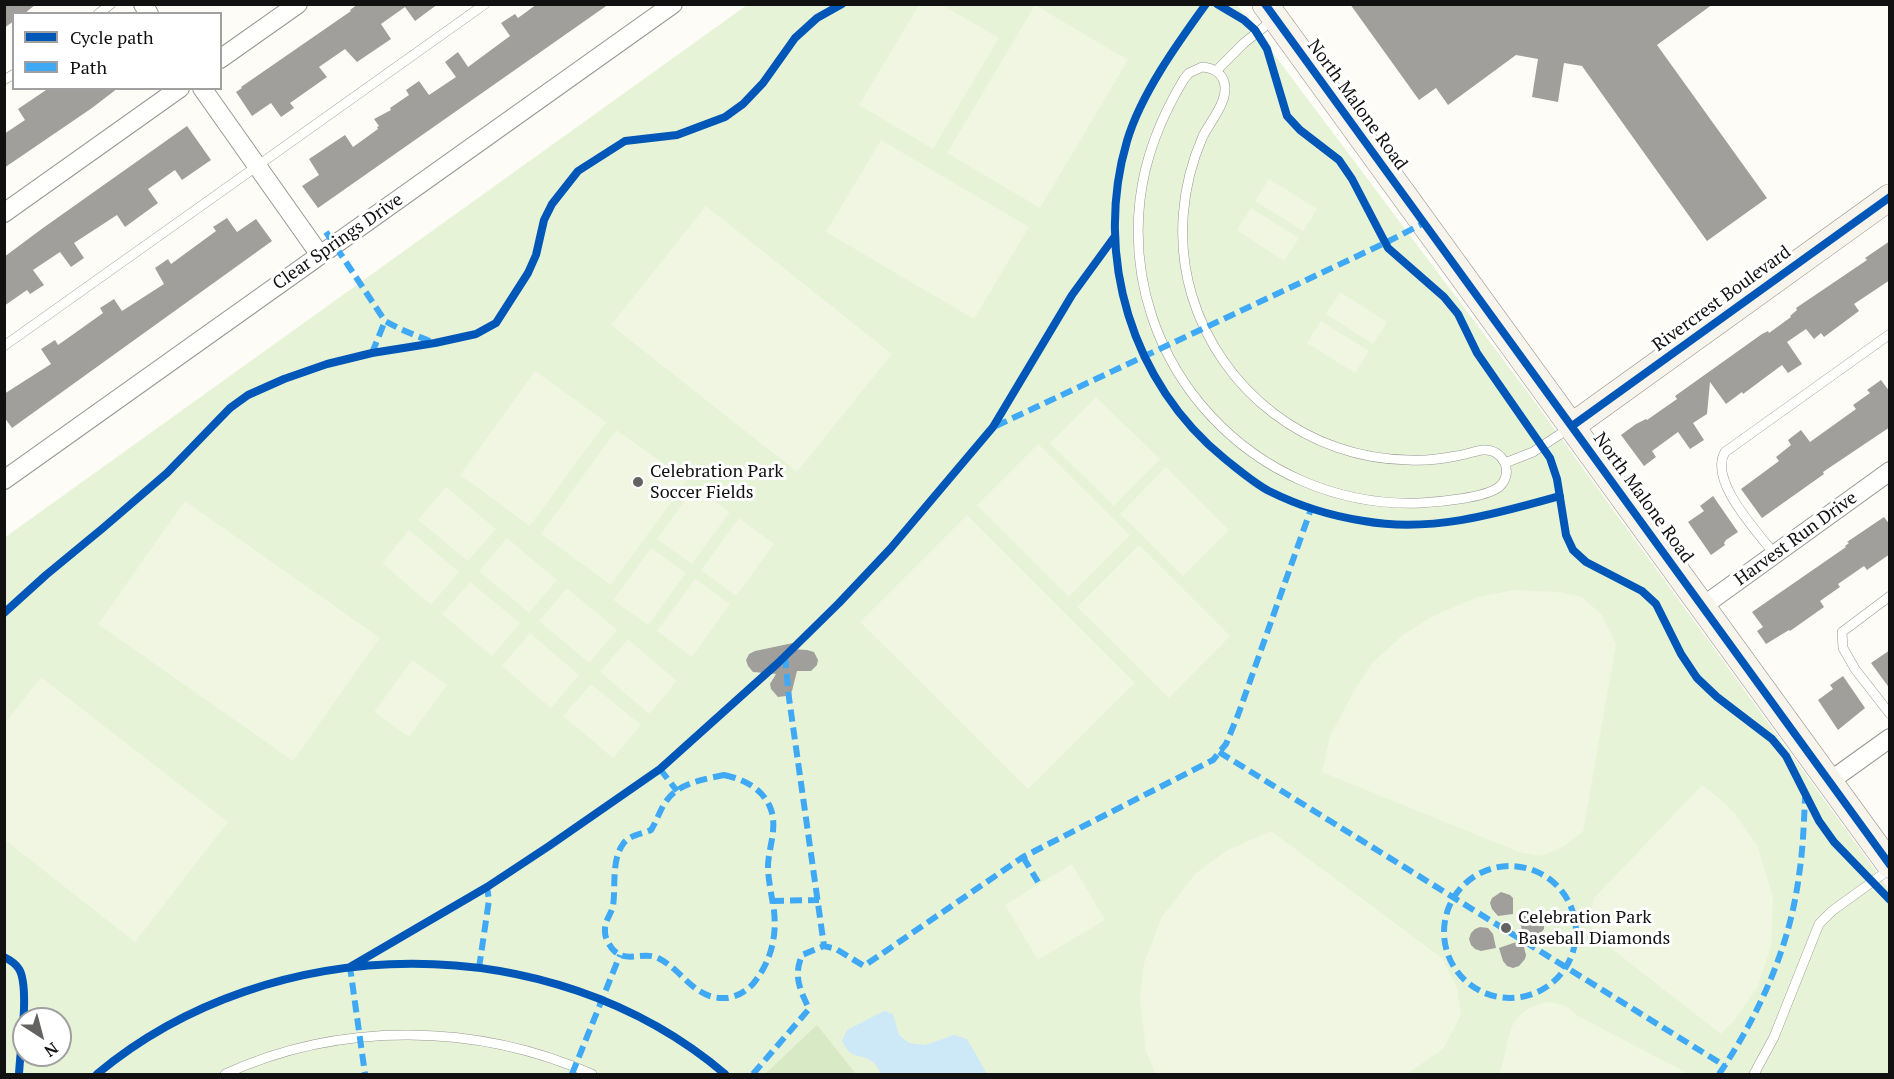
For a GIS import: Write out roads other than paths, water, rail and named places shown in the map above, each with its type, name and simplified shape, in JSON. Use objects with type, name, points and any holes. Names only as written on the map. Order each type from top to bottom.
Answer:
[{"type":"street","points":[[222,58],[298,4]]},
{"type":"street","name":"Clear Springs Drive","points":[[4,480],[673,4]]},
{"type":"street","name":"North Malone Road","points":[[1270,11],[1830,781],[1890,867]]},
{"type":"street","points":[[4,213],[177,90]]},
{"type":"street","points":[[203,90],[320,255]]},
{"type":"street","name":"Rivercrest Boulevard","points":[[1572,426],[1890,197]]},
{"type":"street","name":"Harvest Run Drive","points":[[1703,606],[1890,471]]},
{"type":"street","points":[[1830,781],[1890,738]]},
{"type":"lane","points":[[4,346],[485,4]]},
{"type":"lane","points":[[1216,71],[1244,44],[1270,11]]},
{"type":"lane","points":[[1209,68],[1216,71],[1221,76],[1225,90],[1220,105],[1198,147],[1191,169],[1183,216],[1182,239],[1189,286],[1196,308],[1204,330],[1228,369],[1260,404],[1278,418],[1298,431],[1341,449],[1363,455],[1410,460],[1456,456],[1485,450],[1498,454],[1505,463],[1505,479],[1501,485],[1490,492],[1466,498],[1442,502],[1402,503],[1346,496],[1301,480],[1258,457],[1221,427],[1189,390],[1163,346],[1146,298],[1138,248],[1140,198],[1151,148],[1171,101],[1189,73],[1195,69],[1209,68]]},
{"type":"lane","points":[[1775,555],[1737,505],[1725,484],[1721,470],[1725,452],[1890,334]]},
{"type":"lane","points":[[1505,463],[1533,452],[1572,426]]},
{"type":"lane","points":[[1890,596],[1842,632],[1843,648],[1855,669],[1890,714]]},
{"type":"lane","points":[[1754,1074],[1774,1037],[1820,924],[1832,911],[1890,867]]},
{"type":"lane","points":[[225,1074],[267,1058],[327,1042],[360,1037],[420,1035],[472,1039],[513,1047],[543,1055],[592,1074]]},
{"type":"water","points":[[884,1011],[893,1014],[899,1035],[909,1043],[925,1045],[954,1035],[967,1039],[987,1074],[882,1074],[869,1059],[849,1052],[842,1041],[847,1030]]},
{"type":"place","name":"Celebration Park Soccer Fields","points":[[638,482]]},
{"type":"place","name":"Celebration Park Baseball Diamonds","points":[[1506,928]]}]
